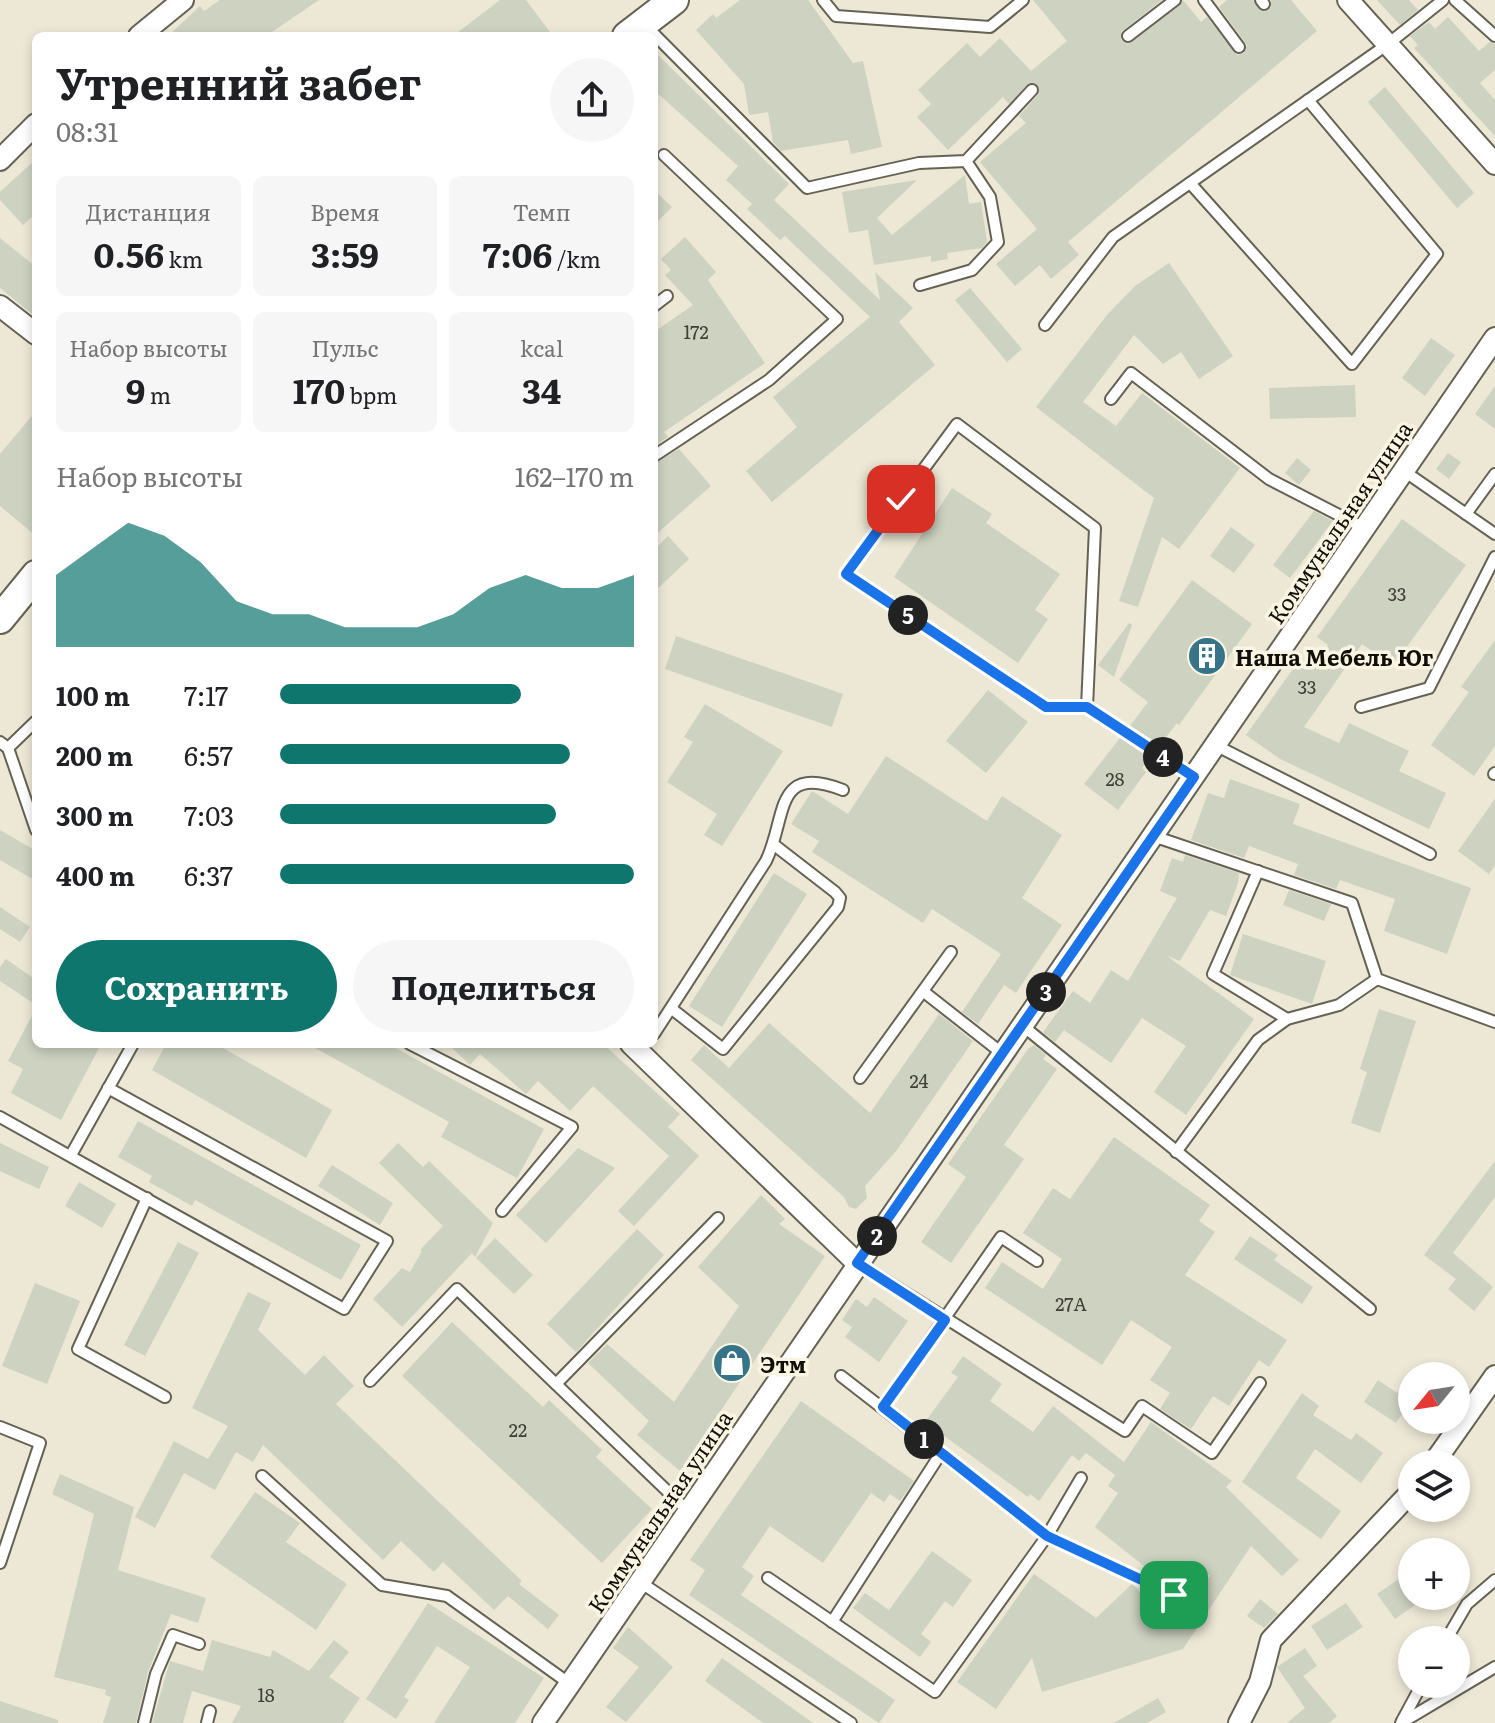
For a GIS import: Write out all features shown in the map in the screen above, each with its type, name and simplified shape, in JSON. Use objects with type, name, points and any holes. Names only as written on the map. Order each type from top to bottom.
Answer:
[{"type":"main road","points":[[635,30],[674,0]]},
{"type":"main road","points":[[0,619],[32,580]]},
{"type":"street","points":[[144,32],[183,0]]},
{"type":"street","points":[[1348,0],[1495,164]]},
{"type":"street","points":[[0,160],[32,128]]},
{"type":"street","points":[[0,306],[32,331]]},
{"type":"street","name":"Коммунальная улица","points":[[543,1723],[1495,338]]},
{"type":"street","points":[[640,1048],[857,1263]]},
{"type":"street","points":[[1443,1450],[1495,1376]]},
{"type":"street","points":[[1239,1723],[1260,1682],[1271,1640],[1398,1506]]},
{"type":"lane","points":[[823,0],[836,16],[990,27],[1023,0]]},
{"type":"lane","points":[[1128,36],[1175,0]]},
{"type":"lane","points":[[1045,325],[1113,237],[1388,44],[1443,0]]},
{"type":"lane","points":[[1455,0],[1495,36]]},
{"type":"lane","points":[[1207,1],[1239,47]]},
{"type":"lane","points":[[658,51],[807,188],[919,163],[966,161],[1032,90]]},
{"type":"lane","points":[[1190,183],[1352,364],[1437,254],[1308,100]]},
{"type":"lane","points":[[658,453],[769,380],[837,319],[664,155]]},
{"type":"lane","points":[[920,285],[972,270],[998,242],[990,197],[966,161]]},
{"type":"lane","points":[[658,303],[667,296]]},
{"type":"lane","points":[[1111,399],[1131,373],[1269,479],[1364,528]]},
{"type":"lane","points":[[1087,707],[1095,528],[957,424],[846,574],[1046,707],[1087,707],[1194,777]]},
{"type":"lane","points":[[1404,471],[1495,534]]},
{"type":"lane","points":[[1466,514],[1495,474]]},
{"type":"lane","points":[[1361,707],[1429,688],[1495,557]]},
{"type":"lane","points":[[32,724],[4,745],[32,819]]},
{"type":"lane","points":[[1215,745],[1430,854]]},
{"type":"lane","points":[[658,1028],[773,844],[777,817],[799,784],[815,780],[843,790]]},
{"type":"lane","points":[[1153,836],[1352,903],[1377,979]]},
{"type":"lane","points":[[672,1009],[723,1049],[838,907],[840,898],[835,892],[773,844]]},
{"type":"lane","points":[[1258,871],[1213,974],[1287,1019]]},
{"type":"lane","points":[[860,1078],[951,952]]},
{"type":"lane","points":[[1176,1152],[1258,1040],[1287,1019],[1339,1005],[1377,979]]},
{"type":"lane","points":[[1377,979],[1495,1022]]},
{"type":"lane","points":[[924,992],[1003,1054]]},
{"type":"lane","points":[[1023,1026],[1370,1309]]},
{"type":"lane","points":[[71,1155],[131,1048]]},
{"type":"lane","points":[[418,1048],[572,1127],[502,1211]]},
{"type":"lane","points":[[0,1117],[344,1309],[387,1241],[108,1088]]},
{"type":"lane","points":[[147,1198],[78,1349],[165,1397]]},
{"type":"lane","points":[[556,1384],[718,1218]]},
{"type":"lane","points":[[883,1407],[1001,1237],[1037,1261]]},
{"type":"lane","points":[[857,1263],[1125,1431],[1142,1406],[1212,1453],[1260,1383]]},
{"type":"lane","points":[[370,1381],[457,1289],[688,1511]]},
{"type":"lane","points":[[841,1376],[1047,1536],[1174,1595],[1195,1569]]},
{"type":"lane","points":[[0,1427],[40,1443],[0,1563]]},
{"type":"lane","points":[[832,1622],[941,1453]]},
{"type":"lane","points":[[262,1476],[382,1585],[447,1596],[570,1684]]},
{"type":"lane","points":[[768,1578],[935,1692],[1047,1536],[1081,1478]]},
{"type":"lane","points":[[1454,1626],[1467,1604],[1495,1580]]},
{"type":"lane","points":[[640,1582],[851,1723]]},
{"type":"lane","points":[[144,1723],[156,1674],[173,1635],[199,1644]]},
{"type":"lane","points":[[1401,1723],[1495,1667]]},
{"type":"lane","points":[[1401,1723],[1414,1698]]},
{"type":"lane","points":[[207,1723],[210,1711]]},
{"type":"building","points":[[220,0],[319,0],[272,32],[172,32],[200,6],[204,11]]},
{"type":"building","points":[[500,0],[526,0],[550,32],[458,32]]},
{"type":"building","points":[[740,0],[808,0],[853,63],[863,61],[882,147],[851,154],[848,140],[781,151],[773,142],[768,112],[749,115],[744,84],[696,30],[713,14],[716,18]]},
{"type":"building","points":[[1033,0],[1162,0],[1121,32],[1121,40],[1128,44],[1183,0],[1201,22],[1207,17],[1237,55],[1244,53],[1247,45],[1219,7],[1227,0],[1253,0],[1264,12],[1271,8],[1271,0],[1291,0],[1317,31],[1068,242],[1079,255],[1051,279],[1040,265],[1015,286],[996,264],[1037,229],[980,162],[1026,123],[1019,116],[1038,95],[1039,87],[1029,83],[1009,104],[1003,97],[948,150],[917,117],[931,104],[918,90],[967,43],[980,57],[1000,38],[1031,71],[1067,41]]},
{"type":"building","points":[[1377,0],[1409,0],[1418,10],[1400,25]]},
{"type":"building","points":[[1448,17],[1479,51],[1490,42],[1495,44],[1495,70],[1480,83],[1495,100],[1495,136],[1414,48],[1418,45],[1410,36],[1429,22],[1435,29]]},
{"type":"building","points":[[658,55],[789,184],[774,200],[880,300],[875,272],[913,308],[899,322],[935,365],[772,502],[746,471],[797,427],[773,397],[870,317],[785,236],[780,240],[747,209],[752,204],[726,180],[738,166],[658,94]]},
{"type":"building","points":[[1385,87],[1474,193],[1457,208],[1368,102]]},
{"type":"building","points":[[32,163],[32,217],[23,225],[0,200],[0,192]]},
{"type":"building","points":[[965,175],[969,204],[981,202],[987,242],[982,248],[947,253],[948,259],[931,262],[931,256],[874,265],[868,230],[849,233],[842,192],[917,180],[877,218],[892,235]]},
{"type":"building","points":[[658,194],[672,207],[658,221]]},
{"type":"building","points":[[685,237],[716,272],[708,280],[765,363],[664,432],[668,437],[658,443],[658,329],[693,305],[665,275],[671,270],[661,259]]},
{"type":"building","points":[[0,238],[32,264],[32,314],[0,288]]},
{"type":"building","points":[[1169,263],[1233,356],[1199,379],[1181,352],[1163,364],[1134,335],[1083,402],[1116,426],[1142,393],[1240,468],[1179,549],[1162,537],[1138,607],[1119,601],[1154,498],[1036,407],[1107,315],[1135,286]]},
{"type":"building","points":[[970,288],[1022,349],[1007,362],[955,300]]},
{"type":"building","points":[[1431,338],[1455,355],[1425,396],[1402,378]]},
{"type":"building","points":[[1355,385],[1356,417],[1270,419],[1269,388]]},
{"type":"building","points":[[1495,386],[1495,429],[1475,414]]},
{"type":"building","points":[[32,416],[32,533],[0,506],[0,454]]},
{"type":"building","points":[[679,449],[711,486],[658,532],[658,462]]},
{"type":"building","points":[[1448,453],[1461,462],[1449,479],[1436,469]]},
{"type":"building","points":[[1297,458],[1311,470],[1299,485],[1285,473]]},
{"type":"building","points":[[952,488],[992,514],[986,523],[1060,574],[1035,610],[1048,619],[1018,663],[894,577]]},
{"type":"building","points":[[1314,511],[1333,521],[1290,578],[1273,565]]},
{"type":"building","points":[[1402,519],[1466,565],[1393,666],[1362,644],[1304,727],[1339,743],[1349,723],[1409,751],[1399,771],[1446,793],[1429,829],[1280,759],[1246,735],[1300,659],[1311,667],[1328,645],[1317,637]]},
{"type":"building","points":[[1231,527],[1255,545],[1234,573],[1210,556]]},
{"type":"building","points":[[668,536],[689,559],[658,588],[658,546]]},
{"type":"building","name":"Наша Мебель Юг","points":[[1192,580],[1252,624],[1179,725],[1177,723],[1160,745],[1130,726],[1148,702],[1119,680]]},
{"type":"building","points":[[1129,623],[1132,625],[1114,677],[1098,665]]},
{"type":"building","points":[[676,636],[843,694],[832,727],[665,669]]},
{"type":"building","points":[[1495,640],[1495,746],[1474,776],[1431,745],[1469,692],[1461,687]]},
{"type":"building","points":[[988,690],[1028,722],[986,773],[946,741]]},
{"type":"building","points":[[705,704],[783,751],[722,846],[704,835],[717,814],[667,782],[693,742],[684,737]]},
{"type":"building","points":[[1120,738],[1150,758],[1142,768],[1146,772],[1118,810],[1084,784]]},
{"type":"building","points":[[886,756],[987,821],[1002,796],[1062,835],[1022,898],[1062,925],[1016,993],[1004,985],[978,1024],[962,1012],[1001,954],[932,909],[923,923],[812,852],[819,841],[791,824],[812,791],[848,814]]},
{"type":"building","points":[[1230,779],[1300,804],[1293,824],[1471,888],[1447,954],[1384,931],[1395,899],[1340,880],[1336,889],[1294,875],[1298,864],[1249,846],[1244,858],[1191,840],[1208,793],[1224,798]]},
{"type":"building","points":[[1495,799],[1495,865],[1489,874],[1458,851]]},
{"type":"building","points":[[0,830],[32,849],[32,879],[0,860]]},
{"type":"building","points":[[1185,855],[1239,873],[1238,883],[1226,916],[1210,910],[1180,961],[1167,956],[1254,1019],[1186,1115],[1154,1092],[1186,1046],[1142,1018],[1111,1063],[1064,1030],[1055,1042],[1043,1032],[1073,991],[1090,1003],[1111,970],[1128,981],[1177,898],[1160,891],[1172,858],[1183,862]]},
{"type":"building","points":[[774,873],[807,894],[722,1027],[689,1006]]},
{"type":"building","points":[[1289,890],[1331,904],[1324,921],[1283,905]]},
{"type":"building","points":[[0,907],[30,927],[20,942],[0,929]]},
{"type":"building","points":[[1243,934],[1326,961],[1312,1004],[1230,975]]},
{"type":"building","points":[[6,959],[32,977],[32,1002],[0,981],[0,967]]},
{"type":"building","points":[[1379,1009],[1416,1021],[1380,1133],[1351,1123],[1367,1072],[1360,1069]]},
{"type":"building","points":[[939,1014],[973,1041],[897,1150],[865,1186],[867,1198],[856,1209],[849,1207],[844,1197],[691,1060],[704,1045],[729,1068],[769,1023],[870,1113]]},
{"type":"building","points":[[32,1016],[32,1048],[99,1048],[61,1120],[11,1093],[23,1069],[8,1061]]},
{"type":"building","points":[[1034,1045],[1046,1055],[1043,1059],[1057,1069],[1004,1145],[1024,1159],[951,1263],[921,1242],[966,1177],[948,1164],[1028,1049]]},
{"type":"building","points":[[164,1048],[223,1048],[332,1110],[306,1158],[152,1070]]},
{"type":"building","points":[[315,1048],[395,1048],[544,1129],[517,1178],[441,1137],[449,1122]]},
{"type":"building","points":[[452,1048],[607,1048],[680,1114],[668,1127],[699,1156],[634,1226],[618,1211],[669,1156],[593,1086],[570,1111],[538,1081],[526,1094],[480,1054],[470,1065]]},
{"type":"building","points":[[138,1121],[361,1245],[341,1280],[195,1200],[192,1206],[149,1182],[152,1176],[118,1157]]},
{"type":"building","points":[[1114,1137],[1210,1205],[1199,1221],[1215,1232],[1185,1275],[1287,1340],[1269,1367],[1259,1360],[1229,1406],[1213,1396],[1191,1429],[1160,1409],[1170,1393],[1150,1380],[1172,1347],[1131,1320],[1102,1365],[985,1288],[1002,1262],[1043,1289],[1062,1259],[1023,1233],[1053,1188],[1070,1199]]},
{"type":"building","points":[[0,1143],[49,1167],[39,1189],[0,1171]]},
{"type":"building","points":[[398,1143],[423,1167],[429,1161],[493,1223],[475,1257],[472,1253],[402,1327],[373,1299],[402,1268],[410,1272],[420,1250],[443,1226],[379,1163]]},
{"type":"building","points":[[578,1148],[615,1168],[546,1243],[516,1215]]},
{"type":"building","points":[[1495,1161],[1495,1197],[1453,1253],[1493,1287],[1474,1311],[1448,1289],[1456,1279],[1424,1255]]},
{"type":"building","points":[[332,1165],[393,1203],[380,1225],[318,1186]]},
{"type":"building","points":[[79,1182],[116,1204],[102,1228],[65,1206]]},
{"type":"building","points":[[761,1195],[785,1219],[779,1224],[825,1256],[680,1471],[637,1435],[649,1421],[588,1363],[607,1344],[674,1402],[739,1306],[698,1267]]},
{"type":"building","points":[[637,1229],[664,1255],[576,1352],[547,1324]]},
{"type":"building","points":[[1250,1236],[1278,1255],[1274,1260],[1313,1287],[1302,1304],[1234,1259]]},
{"type":"building","points":[[495,1238],[533,1275],[514,1294],[476,1258]]},
{"type":"building","points":[[178,1242],[199,1253],[145,1356],[124,1345]]},
{"type":"building","points":[[35,1283],[80,1301],[47,1384],[2,1366]]},
{"type":"building","points":[[248,1292],[271,1303],[258,1330],[305,1375],[324,1355],[354,1386],[336,1404],[522,1581],[519,1584],[559,1615],[548,1629],[508,1596],[494,1610],[443,1562],[434,1572],[401,1541],[383,1560],[263,1445],[253,1462],[236,1452],[215,1490],[184,1473],[155,1528],[135,1517],[174,1441],[208,1459],[228,1426],[192,1408]]},
{"type":"building","points":[[874,1297],[908,1321],[879,1362],[845,1337],[852,1327],[842,1320],[856,1299],[867,1307]]},
{"type":"building","points":[[452,1322],[543,1407],[549,1400],[602,1450],[596,1457],[652,1509],[602,1563],[402,1376]]},
{"type":"building","points":[[963,1356],[1002,1384],[990,1401],[1033,1432],[1053,1406],[1124,1462],[1151,1422],[1232,1481],[1226,1487],[1299,1560],[1282,1576],[1251,1546],[1183,1649],[1042,1692],[1032,1658],[996,1709],[957,1682],[1034,1574],[1096,1618],[1132,1584],[1175,1627],[1210,1575],[1201,1575],[1202,1565],[1195,1561],[1180,1574],[1154,1574],[1095,1527],[1118,1493],[1108,1486],[1115,1475],[1086,1453],[1079,1461],[1072,1455],[1039,1501],[1030,1494],[1028,1497],[925,1422],[958,1377],[951,1373]]},
{"type":"building","points":[[1378,1380],[1397,1393],[1396,1423],[1364,1402]]},
{"type":"building","points":[[1302,1393],[1319,1406],[1313,1415],[1351,1440],[1356,1433],[1383,1453],[1361,1483],[1315,1449],[1296,1478],[1341,1511],[1321,1539],[1242,1482]]},
{"type":"building","points":[[801,1401],[914,1481],[900,1501],[890,1494],[884,1502],[871,1493],[823,1563],[770,1526],[742,1567],[754,1576],[741,1595],[895,1700],[879,1723],[689,1595],[705,1570],[690,1560]]},
{"type":"building","points":[[60,1474],[134,1507],[118,1570],[206,1598],[198,1623],[171,1614],[148,1672],[136,1723],[103,1723],[111,1697],[105,1695],[106,1690],[54,1677],[94,1514],[52,1494]]},
{"type":"building","points":[[255,1492],[300,1523],[286,1542],[347,1584],[316,1630],[210,1557]]},
{"type":"building","points":[[932,1551],[972,1580],[953,1607],[945,1601],[921,1634],[931,1642],[920,1657],[853,1608],[865,1593],[889,1610]]},
{"type":"building","points":[[1398,1579],[1398,1610],[1408,1610],[1395,1619],[1377,1594]]},
{"type":"building","points":[[1260,1599],[1278,1614],[1264,1628],[1247,1616]]},
{"type":"building","points":[[428,1603],[544,1678],[515,1723],[434,1723],[470,1667],[437,1646],[404,1697],[409,1700],[396,1719],[366,1699]]},
{"type":"building","points":[[1346,1603],[1363,1627],[1327,1650],[1311,1626]]},
{"type":"building","points":[[628,1627],[673,1667],[626,1722],[606,1707],[639,1667],[613,1648]]},
{"type":"building","points":[[212,1640],[270,1657],[273,1650],[309,1671],[334,1640],[349,1652],[329,1677],[360,1698],[343,1723],[232,1723],[241,1706],[192,1691],[183,1723],[152,1723],[170,1661],[203,1671]]},
{"type":"building","points":[[1305,1648],[1317,1666],[1303,1676],[1337,1716],[1329,1723],[1287,1723],[1305,1708],[1277,1667]]},
{"type":"building","points":[[722,1658],[813,1723],[763,1723],[705,1681]]},
{"type":"building","points":[[1158,1698],[1166,1712],[1147,1723],[1114,1723]]},
{"type":"building","points":[[0,1701],[58,1720],[58,1723],[0,1723]]},
{"type":"place","name":"Наша Мебель Юг","points":[[1207,656]]},
{"type":"place","name":"Этм","points":[[732,1363]]},
{"type":"route","points":[[901,499],[846,574],[1046,707],[1087,707],[1194,777],[857,1263],[945,1320],[883,1407],[1047,1536],[1174,1595]]}]
